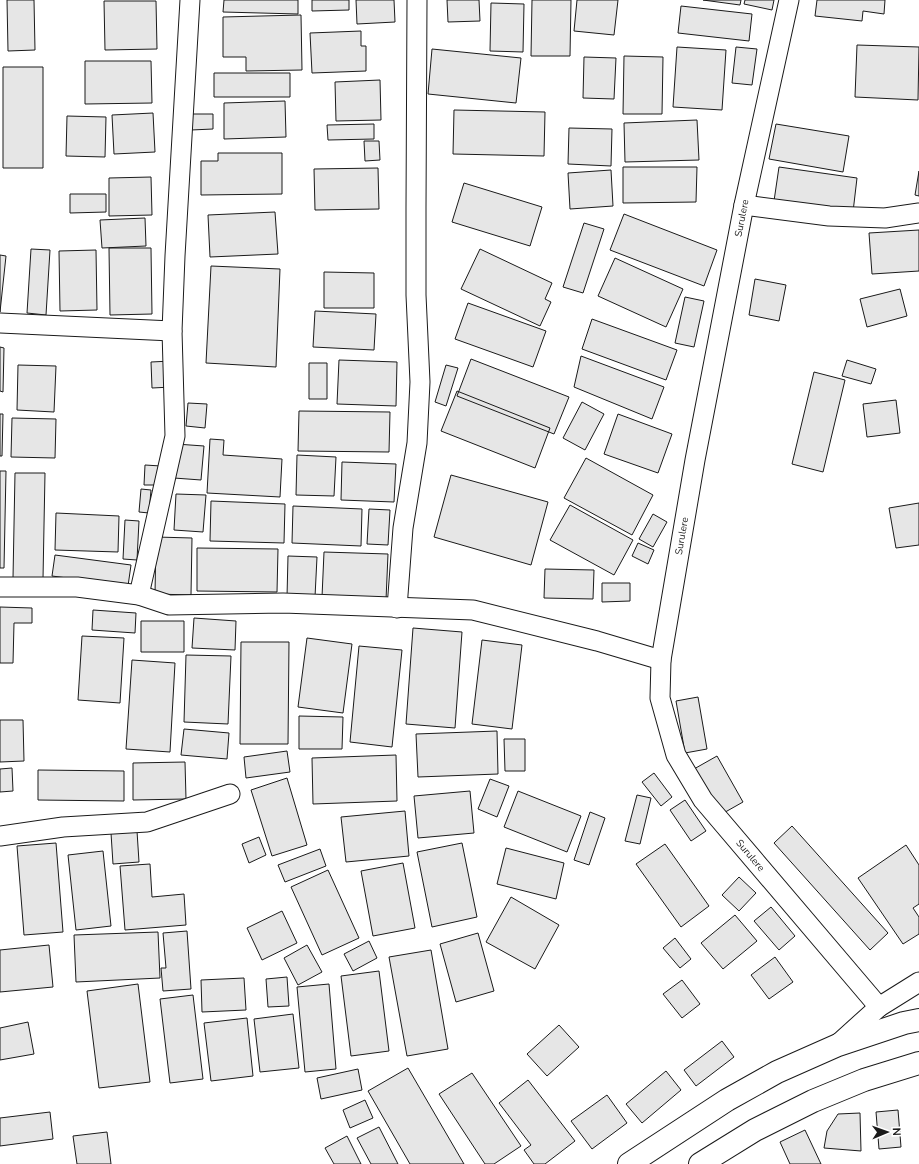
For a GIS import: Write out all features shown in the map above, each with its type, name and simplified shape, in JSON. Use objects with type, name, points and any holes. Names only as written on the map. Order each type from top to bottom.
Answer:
[{"type":"highway","points":[[629,1164],[727,1100],[777,1072],[838,1045],[919,1020]]},
{"type":"highway","points":[[700,1164],[755,1130],[813,1101],[864,1080],[919,1064]]},
{"type":"street","points":[[139,595],[175,436],[172,331],[174,256],[190,0]]},
{"type":"street","points":[[397,608],[403,528],[417,443],[420,382],[416,295],[417,0]]},
{"type":"street","name":"Surulere","points":[[789,0],[744,205],[695,460],[661,660],[660,698],[676,755],[703,800],[879,1007]]},
{"type":"street","points":[[744,205],[837,216],[885,218],[919,213]]},
{"type":"street","points":[[0,323],[172,331]]},
{"type":"street","points":[[0,587],[76,588],[139,595],[170,605],[283,603],[473,610],[597,641],[661,660]]},
{"type":"street","points":[[0,836],[63,827],[147,822],[230,794]]},
{"type":"street","points":[[838,1045],[879,1007],[919,982]]},
{"type":"building","points":[[7,0],[34,0],[35,50],[8,51]]},
{"type":"building","points":[[224,0],[298,0],[298,14],[223,12]]},
{"type":"building","points":[[312,0],[349,0],[349,10],[312,11]]},
{"type":"building","points":[[356,0],[394,0],[395,22],[357,24]]},
{"type":"building","points":[[447,0],[479,0],[480,21],[448,22]]},
{"type":"building","points":[[532,0],[571,0],[570,56],[531,56]]},
{"type":"building","points":[[577,0],[618,0],[614,35],[574,31]]},
{"type":"building","points":[[703,0],[741,0],[740,5]]},
{"type":"building","points":[[745,0],[774,0],[772,10],[744,4]]},
{"type":"building","points":[[817,0],[885,0],[884,14],[863,11],[862,21],[815,16]]},
{"type":"building","points":[[104,1],[156,1],[157,49],[105,50]]},
{"type":"building","points":[[491,3],[524,4],[523,52],[490,51]]},
{"type":"building","points":[[681,6],[752,14],[749,41],[678,33]]},
{"type":"building","points":[[301,15],[302,70],[246,71],[246,57],[223,57],[223,17]]},
{"type":"building","points":[[361,31],[361,46],[366,46],[366,71],[312,73],[310,33]]},
{"type":"building","points":[[857,45],[919,47],[918,100],[855,97]]},
{"type":"building","points":[[677,47],[726,50],[722,110],[673,107]]},
{"type":"building","points":[[736,47],[757,49],[752,85],[732,83]]},
{"type":"building","points":[[432,49],[521,58],[516,103],[428,94]]},
{"type":"building","points":[[624,56],[663,57],[662,114],[623,114]]},
{"type":"building","points":[[584,57],[616,58],[614,99],[583,98]]},
{"type":"building","points":[[85,61],[151,61],[152,103],[85,104]]},
{"type":"building","points":[[3,67],[43,67],[43,168],[3,168]]},
{"type":"building","points":[[214,73],[290,73],[290,97],[214,97]]},
{"type":"building","points":[[380,80],[381,120],[336,121],[335,82]]},
{"type":"building","points":[[285,101],[286,137],[224,139],[224,103]]},
{"type":"building","points":[[454,110],[545,112],[544,156],[453,154]]},
{"type":"building","points":[[153,113],[155,152],[114,154],[112,115]]},
{"type":"building","points":[[191,114],[213,114],[213,129],[191,130]]},
{"type":"building","points":[[67,116],[106,117],[105,157],[66,156]]},
{"type":"building","points":[[697,120],[699,160],[625,162],[624,123]]},
{"type":"building","points":[[374,124],[374,139],[328,140],[327,125]]},
{"type":"building","points":[[776,124],[849,136],[843,172],[769,159]]},
{"type":"building","points":[[569,128],[612,129],[611,166],[568,164]]},
{"type":"building","points":[[364,141],[379,141],[380,160],[365,161]]},
{"type":"building","points":[[218,153],[282,153],[282,194],[201,195],[201,161],[218,161]]},
{"type":"building","points":[[623,167],[697,167],[696,202],[623,203]]},
{"type":"building","points":[[779,167],[857,178],[853,212],[774,201]]},
{"type":"building","points":[[378,168],[379,209],[315,210],[314,169]]},
{"type":"building","points":[[611,170],[613,206],[570,209],[568,173]]},
{"type":"building","points":[[919,171],[919,196],[915,195]]},
{"type":"building","points":[[151,177],[152,215],[109,216],[109,178]]},
{"type":"building","points":[[464,183],[542,207],[530,246],[452,222]]},
{"type":"building","points":[[70,194],[106,194],[106,212],[70,213]]},
{"type":"building","points":[[275,212],[278,254],[210,257],[208,215]]},
{"type":"building","points":[[624,214],[717,250],[704,286],[610,250]]},
{"type":"building","points":[[145,218],[146,246],[102,248],[100,220]]},
{"type":"building","points":[[584,223],[604,229],[583,293],[563,287]]},
{"type":"building","points":[[919,230],[919,271],[872,274],[869,233]]},
{"type":"building","points":[[109,248],[151,248],[152,314],[110,315]]},
{"type":"building","points":[[31,249],[50,250],[46,315],[27,313]]},
{"type":"building","points":[[480,249],[552,283],[545,299],[551,302],[540,326],[461,289]]},
{"type":"building","points":[[96,250],[97,310],[60,311],[59,251]]},
{"type":"building","points":[[0,255],[6,256],[0,312]]},
{"type":"building","points":[[615,258],[683,289],[666,327],[598,296]]},
{"type":"building","points":[[211,266],[280,269],[276,367],[206,363]]},
{"type":"building","points":[[324,272],[374,273],[374,308],[324,308]]},
{"type":"building","points":[[755,279],[786,285],[779,321],[749,315]]},
{"type":"building","points":[[900,289],[907,316],[867,327],[860,299]]},
{"type":"building","points":[[685,297],[704,301],[694,347],[675,343]]},
{"type":"building","points":[[468,303],[546,331],[533,367],[455,339]]},
{"type":"building","points":[[315,311],[376,314],[374,350],[313,347]]},
{"type":"building","points":[[592,319],[677,350],[666,380],[582,349]]},
{"type":"building","points":[[0,347],[4,348],[3,392],[0,391]]},
{"type":"building","points":[[581,356],[664,387],[652,419],[574,387]]},
{"type":"building","points":[[471,359],[569,397],[554,434],[457,396]]},
{"type":"building","points":[[339,360],[397,362],[396,406],[337,404]]},
{"type":"building","points":[[847,360],[876,369],[871,384],[842,376]]},
{"type":"building","points":[[171,361],[172,387],[152,388],[151,362]]},
{"type":"building","points":[[309,363],[327,363],[327,399],[309,399]]},
{"type":"building","points":[[18,365],[56,366],[54,412],[17,410]]},
{"type":"building","points":[[446,365],[458,368],[446,406],[435,402]]},
{"type":"building","points":[[814,372],[845,380],[823,472],[792,464]]},
{"type":"building","points":[[457,391],[550,428],[535,468],[441,431]]},
{"type":"building","points":[[896,400],[900,433],[867,437],[863,404]]},
{"type":"building","points":[[582,402],[604,414],[585,450],[563,438]]},
{"type":"building","points":[[188,403],[207,404],[205,428],[186,426]]},
{"type":"building","points":[[299,411],[390,412],[389,452],[298,451]]},
{"type":"building","points":[[0,414],[3,414],[2,456],[0,456]]},
{"type":"building","points":[[618,414],[672,434],[658,473],[604,454]]},
{"type":"building","points":[[12,418],[56,419],[55,458],[11,457]]},
{"type":"building","points":[[210,439],[224,440],[223,455],[282,459],[280,497],[207,493]]},
{"type":"building","points":[[176,444],[204,446],[201,480],[174,478]]},
{"type":"building","points":[[297,455],[336,457],[334,496],[296,495]]},
{"type":"building","points":[[586,458],[653,495],[632,535],[564,498]]},
{"type":"building","points":[[342,462],[396,464],[394,502],[341,500]]},
{"type":"building","points":[[145,465],[161,466],[160,485],[144,485]]},
{"type":"building","points":[[0,471],[6,471],[4,568],[0,568]]},
{"type":"building","points":[[15,473],[45,473],[43,579],[13,578]]},
{"type":"building","points":[[451,475],[548,502],[531,565],[434,537]]},
{"type":"building","points":[[141,489],[151,490],[149,513],[139,512]]},
{"type":"building","points":[[176,494],[206,495],[203,532],[174,530]]},
{"type":"building","points":[[211,501],[285,504],[284,543],[210,541]]},
{"type":"building","points":[[919,503],[919,545],[896,548],[889,508]]},
{"type":"building","points":[[570,505],[633,540],[614,575],[550,540]]},
{"type":"building","points":[[293,506],[362,509],[361,546],[292,543]]},
{"type":"building","points":[[369,509],[390,510],[388,545],[367,544]]},
{"type":"building","points":[[56,513],[119,516],[118,552],[55,550]]},
{"type":"building","points":[[653,514],[667,522],[653,547],[639,539]]},
{"type":"building","points":[[125,520],[139,521],[137,560],[123,559]]},
{"type":"building","points":[[156,537],[192,538],[191,595],[155,594]]},
{"type":"building","points":[[638,543],[654,550],[648,564],[632,556]]},
{"type":"building","points":[[197,548],[278,549],[277,592],[197,591]]},
{"type":"building","points":[[324,552],[388,554],[386,600],[322,597]]},
{"type":"building","points":[[55,555],[131,565],[128,586],[52,576]]},
{"type":"building","points":[[288,556],[317,557],[315,597],[287,597]]},
{"type":"building","points":[[545,569],[594,570],[593,599],[544,598]]},
{"type":"building","points":[[602,583],[630,583],[630,601],[602,602]]},
{"type":"building","points":[[0,607],[32,608],[32,623],[14,623],[13,663],[0,663]]},
{"type":"building","points":[[93,610],[136,613],[135,633],[92,630]]},
{"type":"building","points":[[194,618],[236,621],[235,650],[192,648]]},
{"type":"building","points":[[141,621],[184,621],[184,652],[141,652]]},
{"type":"building","points":[[413,628],[462,632],[455,728],[406,724]]},
{"type":"building","points":[[82,636],[124,638],[120,703],[78,700]]},
{"type":"building","points":[[307,638],[352,644],[343,713],[298,707]]},
{"type":"building","points":[[482,640],[522,645],[512,729],[472,724]]},
{"type":"building","points":[[241,642],[289,642],[288,744],[240,744]]},
{"type":"building","points":[[359,646],[402,650],[392,747],[350,742]]},
{"type":"building","points":[[186,655],[231,656],[228,724],[184,722]]},
{"type":"building","points":[[132,660],[175,663],[170,752],[126,749]]},
{"type":"building","points":[[698,697],[707,749],[685,753],[676,701]]},
{"type":"building","points":[[299,716],[343,717],[342,749],[299,749]]},
{"type":"building","points":[[0,720],[23,720],[24,761],[0,762]]},
{"type":"building","points":[[184,729],[229,733],[227,759],[181,755]]},
{"type":"building","points":[[497,731],[498,774],[418,777],[416,734]]},
{"type":"building","points":[[504,739],[525,739],[525,771],[505,771]]},
{"type":"building","points":[[287,751],[290,772],[246,778],[244,757]]},
{"type":"building","points":[[396,755],[397,801],[313,804],[312,758]]},
{"type":"building","points":[[717,756],[743,802],[720,815],[694,769]]},
{"type":"building","points":[[185,762],[186,799],[133,800],[133,763]]},
{"type":"building","points":[[12,768],[13,791],[0,792],[0,769]]},
{"type":"building","points":[[38,770],[124,771],[124,801],[38,800]]},
{"type":"building","points":[[654,773],[672,797],[661,806],[642,782]]},
{"type":"building","points":[[287,778],[307,845],[272,856],[251,790]]},
{"type":"building","points":[[490,779],[509,786],[497,817],[478,809]]},
{"type":"building","points":[[470,791],[474,833],[418,838],[414,796]]},
{"type":"building","points":[[518,791],[581,816],[567,852],[504,827]]},
{"type":"building","points":[[637,795],[651,798],[640,844],[625,841]]},
{"type":"building","points":[[685,800],[706,831],[691,841],[670,810]]},
{"type":"building","points":[[405,811],[409,856],[346,862],[341,817]]},
{"type":"building","points":[[590,812],[605,818],[589,865],[574,860]]},
{"type":"building","points":[[792,826],[888,933],[870,950],[774,843]]},
{"type":"building","points":[[137,831],[139,862],[113,864],[111,833]]},
{"type":"building","points":[[259,837],[266,855],[249,863],[242,844]]},
{"type":"building","points":[[56,843],[63,932],[24,935],[17,846]]},
{"type":"building","points":[[462,843],[477,917],[432,927],[417,852]]},
{"type":"building","points":[[665,844],[709,906],[681,927],[636,864]]},
{"type":"building","points":[[906,845],[919,865],[919,904],[913,908],[919,917],[919,934],[903,944],[858,878]]},
{"type":"building","points":[[506,848],[564,863],[556,899],[497,884]]},
{"type":"building","points":[[320,849],[326,866],[285,882],[278,865]]},
{"type":"building","points":[[103,851],[111,926],[76,930],[68,855]]},
{"type":"building","points":[[403,863],[415,928],[373,936],[361,871]]},
{"type":"building","points":[[150,864],[152,897],[184,894],[186,925],[125,930],[120,866]]},
{"type":"building","points":[[328,870],[359,938],[322,955],[291,887]]},
{"type":"building","points":[[739,877],[756,893],[739,911],[722,895]]},
{"type":"building","points":[[511,897],[559,925],[535,969],[486,942]]},
{"type":"building","points":[[771,907],[795,936],[779,950],[754,921]]},
{"type":"building","points":[[282,911],[297,943],[262,960],[247,928]]},
{"type":"building","points":[[735,915],[757,941],[723,969],[701,943]]},
{"type":"building","points":[[187,931],[191,989],[163,991],[161,968],[166,968],[163,933]]},
{"type":"building","points":[[158,932],[160,978],[76,982],[74,935]]},
{"type":"building","points":[[478,933],[494,991],[456,1002],[440,944]]},
{"type":"building","points":[[675,938],[691,959],[680,968],[663,948]]},
{"type":"building","points":[[369,941],[377,958],[353,971],[344,954]]},
{"type":"building","points":[[49,945],[53,987],[0,992],[0,950]]},
{"type":"building","points":[[307,945],[322,972],[298,985],[284,958]]},
{"type":"building","points":[[431,950],[448,1049],[407,1056],[389,957]]},
{"type":"building","points":[[775,957],[793,982],[769,999],[751,975]]},
{"type":"building","points":[[379,971],[389,1051],[351,1056],[341,976]]},
{"type":"building","points":[[287,977],[289,1006],[268,1007],[266,979]]},
{"type":"building","points":[[244,978],[246,1010],[202,1012],[201,980]]},
{"type":"building","points":[[682,980],[700,1004],[682,1018],[663,994]]},
{"type":"building","points":[[138,984],[150,1082],[99,1088],[87,991]]},
{"type":"building","points":[[329,984],[336,1069],[305,1072],[297,987]]},
{"type":"building","points":[[193,995],[203,1079],[170,1083],[160,999]]},
{"type":"building","points":[[293,1014],[299,1068],[260,1072],[254,1019]]},
{"type":"building","points":[[247,1018],[253,1076],[211,1081],[204,1023]]},
{"type":"building","points":[[28,1022],[34,1054],[0,1060],[0,1028]]},
{"type":"building","points":[[559,1025],[579,1047],[547,1076],[527,1054]]},
{"type":"building","points":[[722,1041],[734,1057],[696,1086],[684,1070]]},
{"type":"building","points":[[408,1068],[464,1164],[410,1164],[368,1091]]},
{"type":"building","points":[[358,1069],[362,1090],[321,1099],[317,1078]]},
{"type":"building","points":[[666,1071],[681,1090],[642,1123],[626,1104]]},
{"type":"building","points":[[472,1073],[521,1146],[494,1164],[485,1164],[439,1094]]},
{"type":"building","points":[[528,1080],[575,1141],[545,1164],[534,1164],[524,1150],[531,1145],[499,1103]]},
{"type":"building","points":[[607,1095],[627,1123],[592,1149],[571,1121]]},
{"type":"building","points":[[365,1100],[373,1118],[350,1128],[343,1110]]},
{"type":"building","points":[[898,1110],[901,1147],[879,1149],[876,1112]]},
{"type":"building","points":[[50,1112],[53,1139],[0,1146],[0,1118]]},
{"type":"building","points":[[860,1113],[861,1151],[824,1148],[827,1131],[838,1114]]},
{"type":"building","points":[[379,1127],[398,1164],[371,1164],[357,1138]]},
{"type":"building","points":[[805,1130],[821,1164],[790,1164],[780,1142]]},
{"type":"building","points":[[107,1132],[111,1164],[77,1164],[73,1136]]},
{"type":"building","points":[[347,1136],[361,1164],[334,1164],[325,1148]]}]
